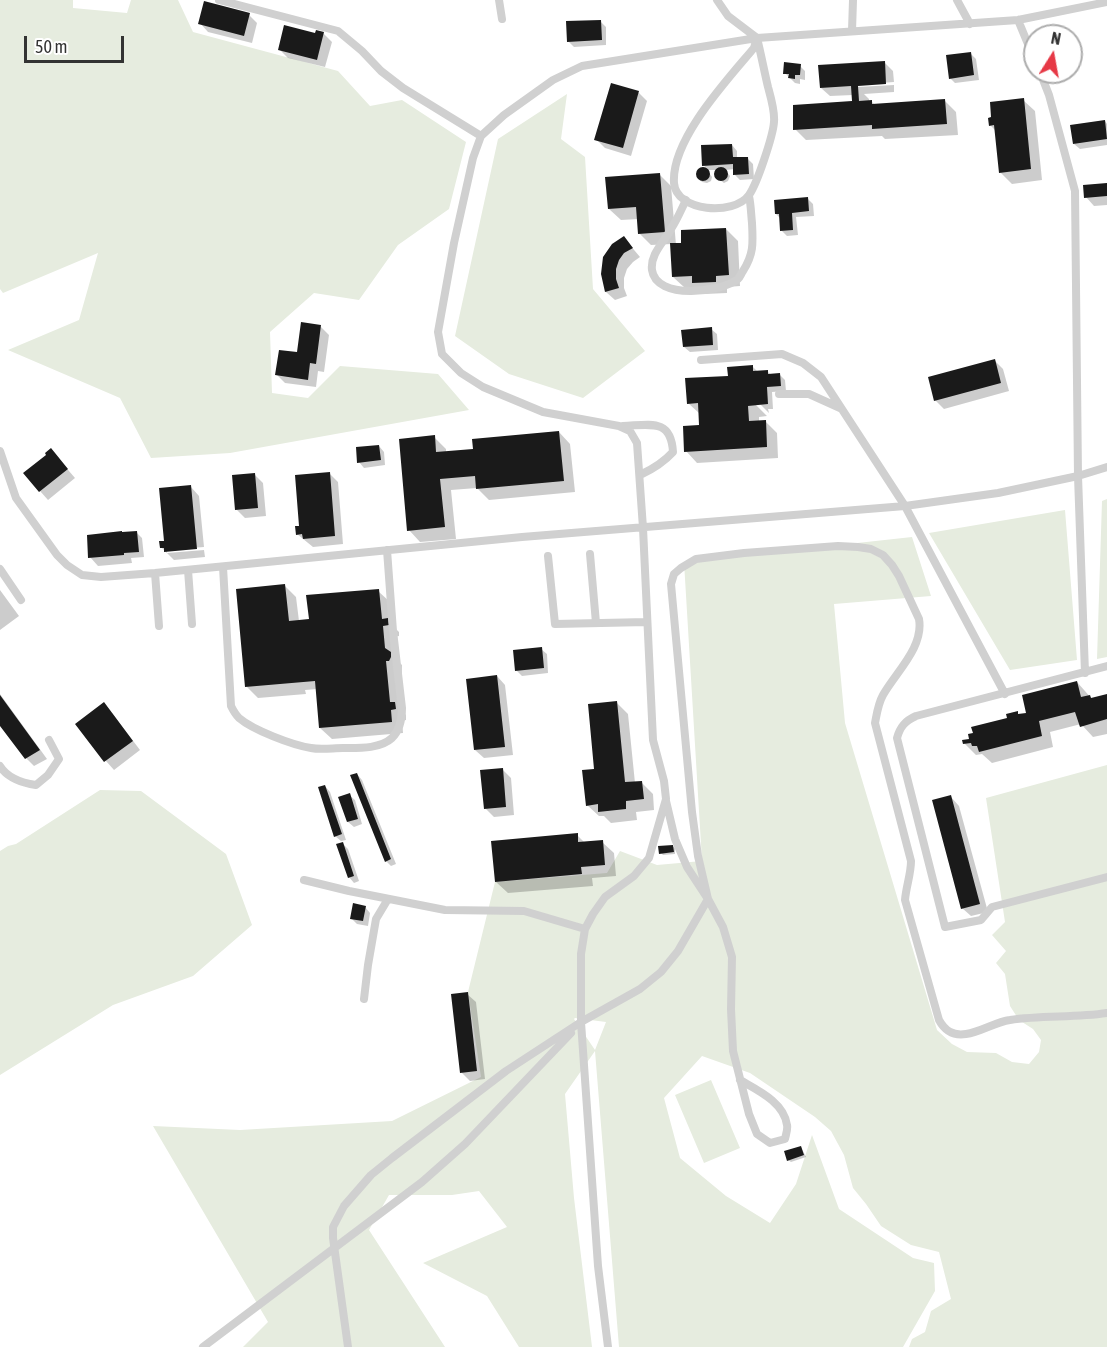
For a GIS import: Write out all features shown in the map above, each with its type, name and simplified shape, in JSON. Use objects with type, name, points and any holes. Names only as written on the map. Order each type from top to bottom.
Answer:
[{"type":"lane","points":[[219,0],[338,31],[403,88],[481,136]]},
{"type":"lane","points":[[499,0],[502,19]]},
{"type":"lane","points":[[717,0],[728,16],[757,38],[775,121],[758,177],[748,196],[738,205],[717,209],[692,204],[679,196],[674,184],[676,168],[685,142],[694,123],[754,48],[757,38]]},
{"type":"lane","points":[[852,32],[853,0]]},
{"type":"lane","points":[[957,0],[970,24]]},
{"type":"lane","points":[[740,1080],[782,1109],[788,1126],[784,1138],[770,1143],[757,1134],[749,1114],[740,1080],[734,1051],[731,1009],[732,957],[723,927],[687,867],[675,839],[664,781],[653,740],[637,443],[630,430],[620,426],[543,412],[483,387],[461,373],[442,354],[438,332],[454,243],[473,158],[481,136],[504,115],[554,80],[582,66],[757,38],[1018,20],[1107,2]]},
{"type":"lane","points":[[1018,20],[1023,32]]},
{"type":"lane","points":[[1045,84],[1075,191],[1078,476],[1085,673]]},
{"type":"lane","points":[[686,200],[657,250],[652,268],[654,278],[663,285],[675,290],[687,291],[721,287],[738,279],[750,261],[754,243],[751,202],[748,196]]},
{"type":"lane","points":[[701,360],[782,354],[803,363],[821,376],[904,506],[1005,694]]},
{"type":"lane","points":[[779,394],[809,394],[842,409]]},
{"type":"lane","points":[[634,437],[646,425]]},
{"type":"lane","points":[[620,426],[656,425],[666,429],[672,439],[673,452],[666,460],[640,475]]},
{"type":"lane","points":[[0,454],[16,498],[57,555],[82,575],[101,577],[522,537],[904,506],[998,493],[1078,476],[1107,467]]},
{"type":"lane","points":[[638,458],[645,465],[655,468]]},
{"type":"lane","points":[[348,1347],[333,1238],[336,1218],[344,1206],[371,1175],[489,1084],[581,1022],[640,989],[661,972],[678,951],[708,899],[698,856],[691,800],[670,585],[674,574],[696,560],[744,553],[838,546],[870,549],[883,555],[899,576],[920,625],[915,645],[878,705],[875,723],[911,861],[905,900],[939,1020],[944,1030],[965,1035],[1008,1020],[1091,1016],[1107,1013]]},
{"type":"lane","points":[[223,567],[231,706],[238,717],[253,727],[296,745],[313,749],[362,748],[376,746],[391,739],[402,719],[387,550]]},
{"type":"lane","points":[[590,554],[597,623]]},
{"type":"lane","points":[[548,556],[555,624],[647,622]]},
{"type":"lane","points":[[0,568],[21,600]]},
{"type":"lane","points":[[188,570],[192,624]]},
{"type":"lane","points":[[155,573],[159,626]]},
{"type":"lane","points":[[1107,666],[916,716],[907,720],[900,728],[897,738],[945,927],[981,920],[992,907],[1107,877]]},
{"type":"lane","points":[[0,766],[4,772],[22,782],[36,784],[48,775],[59,759],[50,740]]},
{"type":"lane","points":[[608,1347],[598,1266],[581,1022],[580,954],[585,929],[605,897],[634,876],[649,858],[666,799]]},
{"type":"lane","points":[[304,880],[446,910],[524,911],[585,929]]},
{"type":"lane","points":[[364,999],[376,920],[388,899]]},
{"type":"lane","points":[[203,1347],[422,1182],[465,1144],[581,1022]]},
{"type":"shaded area","points":[[0,0],[73,0],[73,8],[127,13],[131,0],[178,0],[193,32],[338,71],[370,106],[402,100],[466,142],[449,209],[398,245],[359,300],[314,293],[270,332],[272,393],[308,398],[340,366],[438,374],[469,410],[230,453],[151,458],[120,398],[8,350],[79,320],[98,253],[3,293],[0,289]]},
{"type":"shaded area","points":[[567,94],[561,139],[585,157],[593,289],[645,351],[583,398],[509,374],[455,336],[498,139]]},
{"type":"shaded area","points":[[1107,499],[1107,657],[1097,659],[1102,501]]},
{"type":"shaded area","points":[[1065,510],[1077,660],[1010,670],[929,533]]},
{"type":"shaded area","points":[[912,537],[931,596],[834,604],[845,723],[937,1030],[952,1044],[967,1052],[996,1053],[1012,1062],[1029,1064],[1039,1052],[1041,1040],[1033,1029],[1019,1020],[1010,1006],[1005,974],[996,963],[1006,951],[992,935],[1005,922],[986,798],[1107,765],[1107,1347],[909,1347],[912,1339],[925,1332],[931,1311],[951,1299],[939,1252],[911,1245],[881,1226],[853,1188],[844,1155],[831,1131],[815,1117],[750,1073],[702,1056],[664,1098],[680,1158],[726,1196],[770,1223],[796,1184],[812,1135],[839,1209],[913,1258],[934,1263],[935,1291],[903,1347],[619,1347],[595,1051],[565,1094],[574,1198],[592,1347],[519,1347],[487,1296],[423,1263],[507,1227],[479,1191],[452,1195],[389,1195],[369,1230],[445,1347],[243,1347],[268,1322],[153,1126],[240,1130],[392,1121],[481,1077],[468,992],[495,882],[607,873],[620,851],[657,865],[702,861],[684,562]],"holes":[[[575,1018],[606,1022],[595,1050],[574,1019]]]},
{"type":"shaded area","points":[[100,790],[141,791],[226,854],[252,925],[193,976],[113,1005],[0,1075],[0,851],[16,844]]},
{"type":"shaded area","points":[[711,1080],[740,1148],[704,1163],[675,1095]]},
{"type":"building","points":[[204,1],[250,13],[244,36],[198,24]]},
{"type":"building","points":[[601,20],[602,40],[567,42],[566,21]]},
{"type":"building","points":[[284,25],[315,33],[316,30],[324,32],[317,60],[278,50]]},
{"type":"building","points":[[971,52],[974,75],[949,79],[946,55]]},
{"type":"building","points":[[885,61],[886,84],[858,86],[859,101],[872,100],[872,104],[945,99],[947,124],[872,129],[872,125],[793,130],[793,105],[852,101],[851,86],[820,88],[818,65]]},
{"type":"building","points":[[784,62],[801,64],[800,75],[795,75],[795,79],[788,78],[789,74],[783,74]]},
{"type":"building","points":[[611,83],[639,91],[623,148],[594,140]]},
{"type":"building","points":[[1024,98],[1031,169],[999,173],[994,125],[989,126],[990,102]]},
{"type":"building","points":[[1105,120],[1107,139],[1073,144],[1070,125]]},
{"type":"building","points":[[732,144],[733,157],[748,157],[749,174],[733,175],[733,164],[702,166],[701,145]]},
{"type":"building","points":[[700,167],[706,167],[710,174],[706,181],[700,181],[696,177],[696,171]]},
{"type":"building","points":[[721,167],[726,169],[728,174],[726,179],[721,181],[716,179],[714,174],[716,169]]},
{"type":"building","points":[[660,173],[665,232],[638,234],[636,207],[608,209],[605,177]]},
{"type":"building","points":[[1107,183],[1107,196],[1084,198],[1083,185]]},
{"type":"building","points":[[808,197],[809,211],[792,213],[793,230],[780,231],[779,214],[775,214],[774,200]]},
{"type":"building","points":[[726,228],[729,275],[716,276],[716,282],[692,283],[692,276],[672,277],[670,243],[681,243],[681,230]]},
{"type":"building","points":[[624,236],[633,248],[624,253],[619,260],[616,279],[619,288],[605,292],[601,274],[603,257],[612,244]]},
{"type":"building","points":[[301,322],[321,325],[316,364],[310,363],[308,380],[275,375],[279,350],[297,352]]},
{"type":"building","points":[[712,327],[713,345],[683,347],[681,330]]},
{"type":"building","points":[[995,359],[1001,383],[934,401],[928,377]]},
{"type":"building","points":[[753,365],[753,371],[768,370],[768,374],[780,373],[781,386],[767,387],[768,404],[748,406],[749,421],[766,420],[767,447],[684,452],[683,426],[699,425],[698,403],[687,404],[685,378],[728,376],[727,367]]},
{"type":"building","points":[[559,431],[564,481],[476,489],[475,476],[440,479],[445,527],[407,531],[399,439],[435,435],[436,452],[473,449],[472,439]]},
{"type":"building","points":[[379,445],[381,460],[357,463],[356,447]]},
{"type":"building","points":[[51,448],[68,469],[39,492],[23,473],[46,455],[45,453]]},
{"type":"building","points":[[330,472],[335,536],[303,539],[302,534],[296,535],[295,526],[299,526],[295,475]]},
{"type":"building","points":[[255,473],[258,508],[235,510],[232,475]]},
{"type":"building","points":[[191,485],[197,549],[164,552],[164,548],[160,548],[159,541],[164,541],[159,488]]},
{"type":"building","points":[[137,531],[139,552],[88,558],[87,535]]},
{"type":"building","points":[[285,584],[289,621],[309,619],[306,595],[379,589],[382,619],[388,618],[389,625],[383,626],[385,648],[391,652],[389,661],[386,661],[390,702],[395,702],[396,709],[391,710],[392,722],[319,728],[315,681],[245,687],[236,589]]},
{"type":"building","points":[[542,647],[544,668],[515,671],[513,650]]},
{"type":"building","points":[[497,675],[505,747],[474,750],[466,679]]},
{"type":"building","points":[[1077,681],[1081,697],[1090,695],[1091,698],[1107,694],[1107,719],[1080,727],[1075,712],[1039,721],[1042,736],[979,752],[977,746],[972,746],[971,743],[963,744],[962,740],[969,739],[968,734],[973,733],[971,727],[1007,718],[1006,714],[1018,711],[1018,714],[1026,713],[1022,695]]},
{"type":"building","points":[[0,695],[40,750],[25,759],[0,726]]},
{"type":"building","points":[[617,701],[625,782],[642,781],[644,799],[626,801],[626,809],[598,812],[598,804],[586,806],[582,770],[594,769],[588,704]]},
{"type":"building","points":[[104,702],[133,741],[104,762],[75,724]]},
{"type":"building","points":[[503,768],[506,807],[484,809],[480,770]]},
{"type":"building","points":[[357,773],[391,859],[385,862],[350,775]]},
{"type":"building","points":[[325,785],[342,834],[334,837],[318,787]]},
{"type":"building","points":[[350,793],[358,819],[347,822],[338,797]]},
{"type":"building","points":[[951,795],[980,904],[961,909],[932,800]]},
{"type":"building","points":[[578,833],[578,842],[603,840],[605,865],[581,867],[582,874],[495,882],[491,841]]},
{"type":"building","points":[[343,842],[354,876],[348,878],[336,844]]},
{"type":"building","points":[[673,845],[674,852],[659,854],[658,846]]},
{"type":"building","points":[[353,903],[366,906],[363,921],[350,919]]},
{"type":"building","points":[[468,992],[477,1071],[460,1073],[451,994]]},
{"type":"building","points":[[801,1146],[804,1155],[787,1161],[784,1151]]}]
